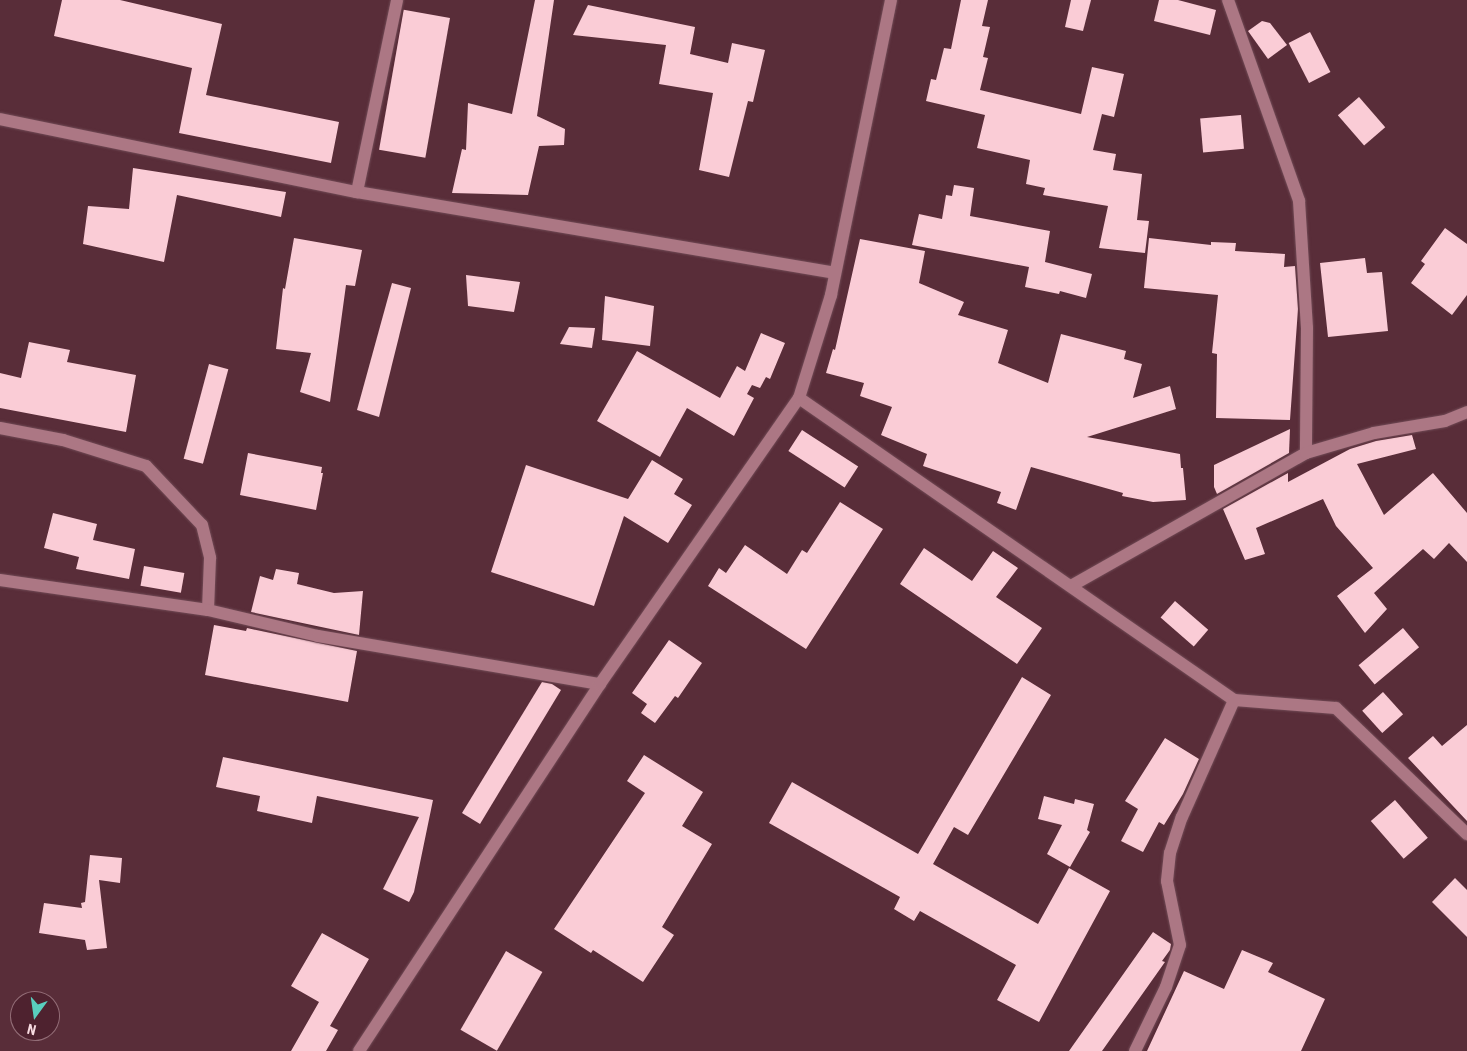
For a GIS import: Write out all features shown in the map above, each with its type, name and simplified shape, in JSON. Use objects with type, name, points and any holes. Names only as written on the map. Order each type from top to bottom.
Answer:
[{"type":"street","points":[[356,192],[397,0]]},
{"type":"street","points":[[359,1051],[600,684],[799,398],[831,295],[891,0]]},
{"type":"street","points":[[1228,0],[1300,201],[1307,328],[1306,453]]},
{"type":"street","points":[[0,119],[356,192],[834,273]]},
{"type":"street","points":[[799,398],[1234,700],[1336,708],[1467,834]]},
{"type":"street","points":[[1071,586],[1306,453],[1374,433],[1445,420],[1467,412]]},
{"type":"street","points":[[0,428],[63,440],[146,466],[202,525],[210,558],[208,610]]},
{"type":"street","points":[[0,580],[208,610],[318,636],[600,684]]},
{"type":"street","points":[[1135,1051],[1166,987],[1180,945],[1167,881],[1170,853],[1182,817],[1234,700]]},
{"type":"building","points":[[62,0],[120,0],[222,24],[206,95],[339,122],[331,163],[179,133],[192,68],[54,36]]},
{"type":"building","points":[[535,0],[554,0],[537,116],[565,129],[564,145],[539,146],[528,195],[452,193],[462,149],[466,150],[468,103],[512,114]]},
{"type":"building","points":[[961,0],[988,0],[982,26],[990,27],[983,57],[988,58],[980,90],[1081,114],[1092,67],[1124,74],[1114,117],[1102,114],[1093,150],[1116,154],[1113,170],[1142,174],[1137,220],[1149,221],[1145,253],[1099,248],[1108,206],[1043,195],[1045,188],[1026,184],[1030,160],[977,148],[985,115],[926,101],[931,79],[936,80],[944,48],[951,49]]},
{"type":"building","points":[[1071,0],[1091,0],[1083,31],[1065,27]]},
{"type":"building","points":[[1159,0],[1178,0],[1216,10],[1210,35],[1154,21]]},
{"type":"building","points":[[588,5],[695,27],[690,54],[728,63],[732,43],[765,50],[753,102],[748,101],[729,177],[699,170],[713,93],[659,84],[666,45],[573,35]]},
{"type":"building","points":[[404,10],[450,18],[425,158],[379,150]]},
{"type":"building","points":[[1262,21],[1270,23],[1287,45],[1268,59],[1248,31]]},
{"type":"building","points":[[1310,32],[1330,72],[1309,83],[1289,43]]},
{"type":"building","points":[[1359,97],[1385,127],[1364,146],[1338,115]]},
{"type":"building","points":[[1241,115],[1244,149],[1203,152],[1200,119]]},
{"type":"building","points":[[133,168],[286,192],[281,217],[177,195],[164,262],[83,244],[88,206],[129,209]]},
{"type":"building","points":[[954,185],[974,188],[970,216],[1050,231],[1045,262],[1092,274],[1086,298],[1060,291],[1059,294],[1025,287],[1029,267],[912,245],[919,214],[942,219],[946,195],[952,196]]},
{"type":"building","points":[[1445,228],[1467,244],[1467,295],[1452,315],[1411,283],[1425,264],[1421,261]]},
{"type":"building","points":[[294,238],[362,250],[355,286],[346,285],[330,402],[300,392],[311,353],[276,349],[283,288],[285,289]]},
{"type":"building","points":[[1149,238],[1211,245],[1211,242],[1236,243],[1235,251],[1285,254],[1284,267],[1295,266],[1298,309],[1290,420],[1216,418],[1217,354],[1212,353],[1218,295],[1144,288]]},
{"type":"building","points":[[860,239],[925,251],[919,283],[964,302],[958,315],[1008,330],[998,363],[1048,383],[1061,334],[1126,351],[1124,359],[1142,364],[1133,398],[1170,386],[1176,409],[1087,437],[1180,454],[1186,500],[1153,502],[1122,496],[1123,493],[1031,467],[1016,510],[997,503],[1001,492],[923,466],[927,454],[881,435],[892,407],[860,396],[864,383],[826,373],[833,349],[835,350]]},
{"type":"building","points":[[1365,258],[1367,273],[1382,272],[1388,331],[1328,337],[1320,263]]},
{"type":"building","points":[[466,275],[520,282],[514,312],[468,306]]},
{"type":"building","points":[[392,283],[411,288],[379,417],[357,410]]},
{"type":"building","points":[[605,296],[654,306],[650,346],[602,340]]},
{"type":"building","points":[[569,327],[595,328],[592,348],[560,344]]},
{"type":"building","points":[[761,333],[785,343],[770,379],[766,377],[760,388],[752,385],[747,394],[754,398],[734,436],[687,408],[660,457],[597,421],[637,351],[720,398],[737,366],[745,371]]},
{"type":"building","points":[[29,342],[70,350],[67,362],[136,375],[126,432],[0,408],[0,373],[21,378]]},
{"type":"building","points":[[209,364],[228,369],[203,464],[184,459]]},
{"type":"building","points":[[1290,429],[1289,453],[1217,494],[1214,487],[1214,465]]},
{"type":"building","points":[[802,430],[858,466],[845,487],[788,451]]},
{"type":"building","points":[[1412,435],[1416,449],[1357,464],[1384,515],[1433,473],[1467,513],[1467,562],[1449,543],[1434,559],[1423,549],[1374,593],[1387,609],[1365,633],[1337,596],[1373,568],[1336,526],[1323,499],[1256,528],[1265,554],[1245,560],[1223,509],[1288,473],[1288,482],[1350,449],[1376,441]]},
{"type":"building","points":[[248,453],[322,467],[321,473],[323,473],[316,510],[240,495]]},
{"type":"building","points":[[652,460],[683,479],[674,494],[692,505],[668,543],[624,516],[594,606],[491,572],[526,465],[628,499]]},
{"type":"building","points":[[840,502],[883,529],[806,649],[708,586],[719,568],[726,573],[745,545],[787,574],[802,550],[807,553]]},
{"type":"building","points":[[53,513],[97,524],[93,540],[135,549],[129,579],[76,569],[79,557],[44,548]]},
{"type":"building","points":[[924,548],[972,581],[993,551],[1018,568],[996,597],[1042,628],[1017,664],[900,584]]},
{"type":"building","points":[[144,566],[184,573],[181,593],[141,586]]},
{"type":"building","points":[[276,569],[299,573],[297,584],[334,593],[363,591],[359,635],[251,612],[260,576],[273,580]]},
{"type":"building","points":[[1175,601],[1208,630],[1194,646],[1161,618]]},
{"type":"building","points":[[214,625],[246,631],[247,628],[357,651],[348,702],[205,675]]},
{"type":"building","points":[[1403,628],[1419,647],[1375,684],[1359,665]]},
{"type":"building","points":[[669,640],[702,663],[678,698],[675,696],[655,723],[641,713],[647,704],[632,693]]},
{"type":"building","points":[[1022,677],[1051,695],[968,835],[954,827],[933,864],[1038,924],[1069,868],[1110,891],[1039,1022],[997,1000],[1016,965],[920,911],[914,921],[894,909],[900,897],[769,823],[792,782],[918,854]]},
{"type":"building","points":[[542,682],[552,684],[561,690],[480,824],[462,813]]},
{"type":"building","points":[[1383,692],[1403,714],[1382,733],[1362,711]]},
{"type":"building","points":[[1467,725],[1467,821],[1408,758],[1433,736],[1442,746]]},
{"type":"building","points":[[1165,738],[1199,759],[1183,794],[1164,825],[1159,822],[1143,852],[1121,841],[1138,809],[1125,801]]},
{"type":"building","points":[[644,755],[703,792],[682,826],[712,844],[662,927],[674,935],[643,982],[593,950],[591,953],[554,929],[645,793],[627,781]]},
{"type":"building","points":[[223,757],[433,800],[414,892],[409,902],[383,889],[419,817],[317,796],[312,823],[257,811],[260,796],[216,787]]},
{"type":"building","points":[[1044,796],[1074,804],[1075,799],[1094,804],[1087,830],[1090,832],[1070,867],[1047,854],[1062,825],[1038,819]]},
{"type":"building","points":[[1395,800],[1428,838],[1404,859],[1371,821]]},
{"type":"building","points":[[90,855],[122,858],[120,883],[99,880],[107,948],[87,950],[85,940],[39,933],[44,903],[82,908],[81,903],[85,902]]},
{"type":"building","points":[[1455,878],[1467,890],[1467,937],[1432,902]]},
{"type":"building","points":[[1153,932],[1171,944],[1170,950],[1162,961],[1165,962],[1102,1051],[1069,1051]]},
{"type":"building","points":[[322,933],[369,959],[330,1026],[338,1030],[326,1051],[291,1051],[319,1002],[291,986]]},
{"type":"building","points":[[1242,950],[1273,963],[1268,972],[1325,999],[1301,1051],[1147,1051],[1184,971],[1224,989]]},
{"type":"building","points":[[506,951],[542,972],[497,1051],[461,1030]]}]
